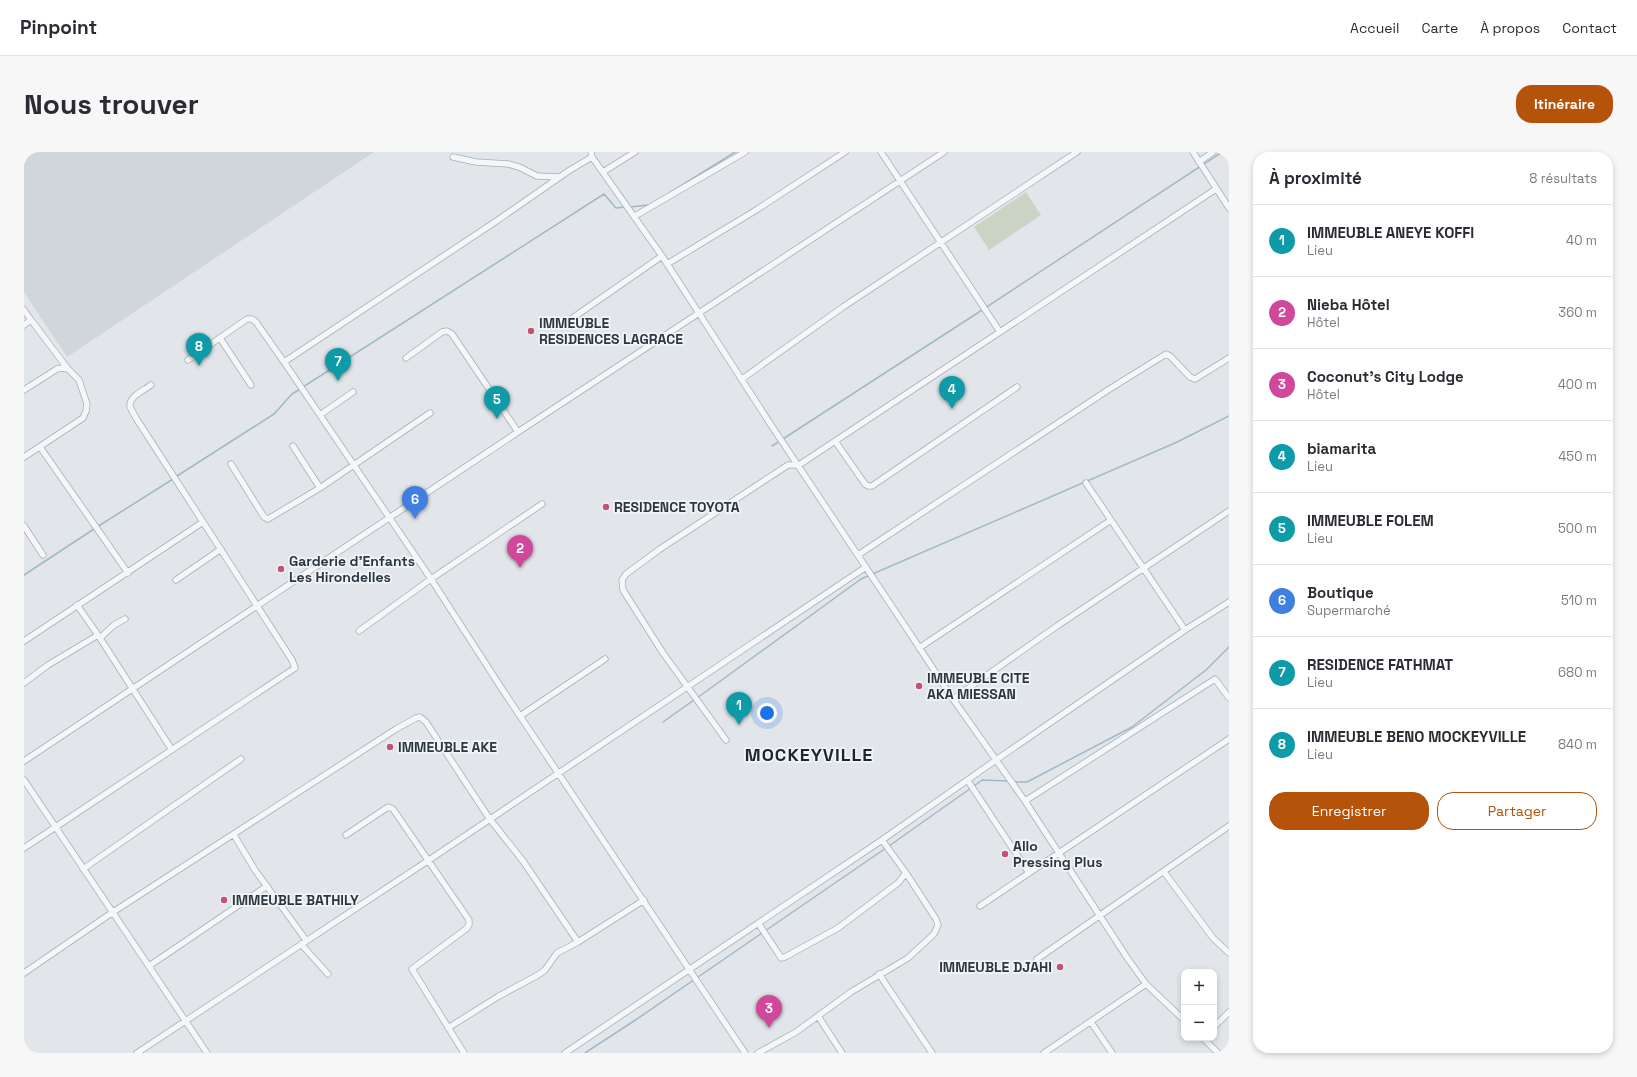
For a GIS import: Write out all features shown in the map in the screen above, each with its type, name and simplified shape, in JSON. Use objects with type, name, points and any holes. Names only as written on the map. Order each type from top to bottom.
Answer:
[{"type":"street","points":[[603,172],[635,152]]},
{"type":"street","points":[[635,216],[745,152]]},
{"type":"street","points":[[667,264],[753,212],[845,152]]},
{"type":"street","points":[[881,152],[901,180],[1000,332]]},
{"type":"street","points":[[24,761],[518,432],[944,152]]},
{"type":"street","points":[[742,379],[843,307],[1077,152]]},
{"type":"street","points":[[1193,152],[1228,205]]},
{"type":"street","points":[[1199,162],[1213,152]]},
{"type":"street","points":[[284,362],[409,280],[591,155],[662,256],[919,648],[1025,801],[1146,984],[1181,1017]]},
{"type":"street","points":[[453,157],[476,162],[508,164],[519,167],[538,176],[560,177]]},
{"type":"street","points":[[726,740],[662,653],[623,590],[622,580],[626,574],[660,548],[788,464],[799,465],[1216,189]]},
{"type":"street","points":[[561,326],[662,256]]},
{"type":"street","points":[[24,310],[68,369],[79,380],[87,404],[86,412],[83,418],[24,457]]},
{"type":"street","points":[[188,360],[247,319],[252,318],[284,362],[431,579],[520,716],[745,1053]]},
{"type":"street","points":[[24,325],[31,320]]},
{"type":"street","points":[[406,358],[442,332],[447,331],[452,334],[518,432]]},
{"type":"street","points":[[220,338],[251,385]]},
{"type":"street","points":[[858,555],[1108,390],[1166,354],[1170,356],[1190,377],[1195,379],[1229,358]]},
{"type":"street","points":[[24,390],[57,369],[68,369]]},
{"type":"street","points":[[24,848],[295,668],[292,660],[136,418],[130,406],[131,401],[152,385]]},
{"type":"street","points":[[835,441],[865,484],[872,486],[1017,387]]},
{"type":"street","points":[[320,415],[353,392]]},
{"type":"street","points":[[231,464],[264,517],[268,519],[320,488],[430,413]]},
{"type":"street","points":[[293,446],[320,488]]},
{"type":"street","points":[[40,447],[128,573]]},
{"type":"street","points":[[1086,483],[1185,630]]},
{"type":"street","points":[[359,630],[542,504]]},
{"type":"street","points":[[953,699],[1143,568],[1229,511]]},
{"type":"street","points":[[919,648],[1111,520]]},
{"type":"street","points":[[24,641],[203,522]]},
{"type":"street","points":[[24,526],[44,555]]},
{"type":"street","points":[[176,580],[221,549]]},
{"type":"street","points":[[137,1053],[429,860],[866,567]]},
{"type":"street","points":[[565,1053],[882,840],[1185,630],[1229,602]]},
{"type":"street","points":[[77,605],[99,636],[172,750]]},
{"type":"street","points":[[24,683],[48,665],[99,636],[125,619]]},
{"type":"street","points":[[520,716],[605,659]]},
{"type":"street","points":[[1025,801],[1215,679],[1229,698]]},
{"type":"street","points":[[24,973],[113,912],[396,729],[420,717],[426,722],[490,818],[523,861],[578,942]]},
{"type":"street","points":[[980,906],[1229,739]]},
{"type":"street","points":[[83,868],[241,759]]},
{"type":"street","points":[[24,780],[207,1053]]},
{"type":"street","points":[[968,781],[1029,873]]},
{"type":"street","points":[[346,835],[388,807],[393,809],[469,920],[469,925],[466,929],[412,969],[464,1053]]},
{"type":"street","points":[[1037,959],[1228,828]]},
{"type":"street","points":[[234,835],[266,886],[328,974]]},
{"type":"street","points":[[758,1053],[796,1032],[879,974],[908,958],[926,942],[937,929],[938,925],[936,919],[882,840]]},
{"type":"street","points":[[1164,872],[1213,938],[1229,953]]},
{"type":"street","points":[[758,923],[781,958],[785,957],[838,928],[898,883],[906,873]]},
{"type":"street","points":[[149,966],[266,886]]},
{"type":"street","points":[[448,1028],[499,996],[538,975],[545,970],[557,953],[578,942],[644,900]]},
{"type":"street","points":[[879,974],[932,1053]]},
{"type":"street","points":[[1044,1053],[1146,984]]},
{"type":"street","points":[[1217,1024],[1229,1012]]},
{"type":"street","points":[[818,1016],[842,1053]]},
{"type":"street","points":[[1091,1022],[1112,1053]]},
{"type":"street","points":[[1206,1041],[1218,1053]]},
{"type":"shaded area","points":[[24,152],[374,152],[67,357],[24,292]]},
{"type":"green space","points":[[1026,192],[1041,215],[989,250],[974,227]]},
{"type":"waterway","points":[[668,194],[735,152]]},
{"type":"waterway","points":[[772,446],[1222,152]]},
{"type":"waterway","points":[[303,387],[604,194],[616,208],[625,207]]},
{"type":"waterway","points":[[629,207],[649,205]]},
{"type":"waterway","points":[[177,476],[274,414],[292,394],[300,389]]},
{"type":"waterway","points":[[697,698],[861,579],[1175,443],[1229,416]]},
{"type":"waterway","points":[[97,527],[173,479]]},
{"type":"waterway","points":[[24,575],[94,529]]},
{"type":"waterway","points":[[1014,782],[1027,782],[1132,727],[1206,670],[1229,647]]},
{"type":"waterway","points":[[663,722],[694,700]]},
{"type":"waterway","points":[[974,786],[982,780],[1008,781]]},
{"type":"waterway","points":[[889,846],[971,788]]},
{"type":"waterway","points":[[765,931],[886,848]]},
{"type":"waterway","points":[[585,1053],[762,933]]},
{"type":"place","name":"IMMEUBLE RESIDENCES LAGRACE","points":[[531,331]]},
{"type":"place","name":"IMMEUBLE BENO MOCKEYVILLE","points":[[199,366]]},
{"type":"place","name":"RESIDENCE FATHMAT","points":[[338,381]]},
{"type":"place","name":"biamarita","points":[[952,409]]},
{"type":"place","name":"IMMEUBLE FOLEM","points":[[497,419]]},
{"type":"place","name":"RESIDENCE TOYOTA","points":[[606,507]]},
{"type":"place","name":"Boutique","points":[[415,519]]},
{"type":"place","name":"Nieba Hôtel","points":[[520,568]]},
{"type":"place","name":"Garderie d'Enfants Les Hirondelles","points":[[281,569]]},
{"type":"place","name":"IMMEUBLE CITE AKA MIESSAN","points":[[919,686]]},
{"type":"place","name":"IMMEUBLE ANEYE KOFFI","points":[[739,725]]},
{"type":"place","name":"IMMEUBLE AKE","points":[[390,747]]},
{"type":"place","name":"Allo Pressing Plus","points":[[1005,854]]},
{"type":"place","name":"IMMEUBLE BATHILY","points":[[224,900]]},
{"type":"place","name":"IMMEUBLE DJAHI","points":[[1060,967]]},
{"type":"place","name":"Coconut’s City Lodge","points":[[769,1028]]},
{"type":"district","name":"MOCKEYVILLE","points":[[809,755]]}]
